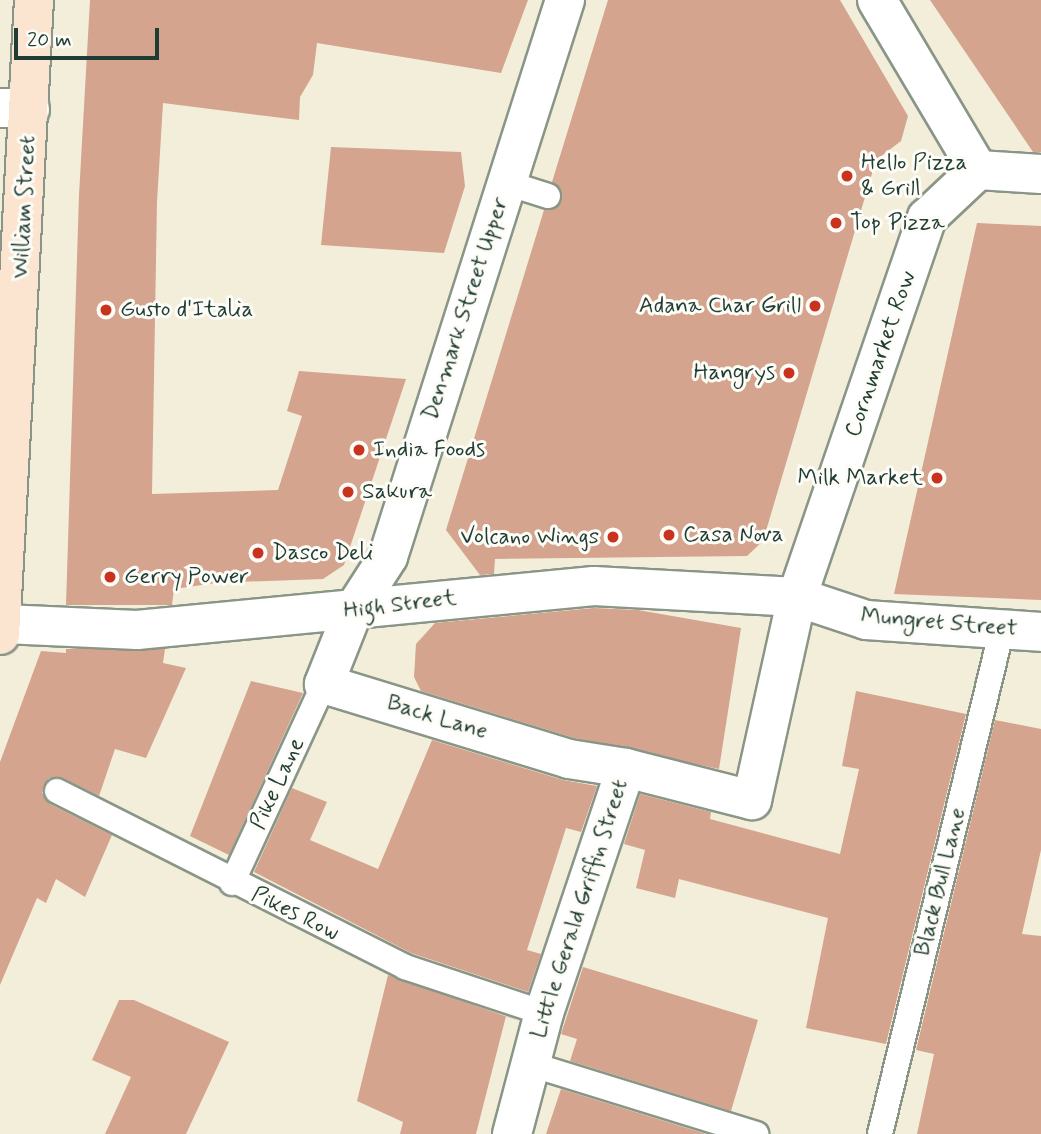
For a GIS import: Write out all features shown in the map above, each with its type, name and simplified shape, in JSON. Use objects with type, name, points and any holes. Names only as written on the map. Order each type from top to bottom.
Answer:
[{"type":"main road","name":"William Street","points":[[1,628],[15,109],[34,0]]},
{"type":"street","name":"Denmark Street Upper","points":[[353,611],[388,557],[565,0]]},
{"type":"street","points":[[877,0],[978,170],[1041,174]]},
{"type":"street","name":"Cornmarket Row","points":[[797,597],[927,218],[978,170]]},
{"type":"street","name":"High Street","points":[[1,628],[137,630],[594,586],[797,597]]},
{"type":"street","name":"Mungret Street","points":[[797,597],[866,620],[1041,632]]},
{"type":"street","name":"Little Gerald Griffin Street","points":[[512,1134],[544,1013],[626,768],[751,800],[797,597]]},
{"type":"street","points":[[324,684],[353,611]]},
{"type":"street","name":"Back Lane","points":[[324,684],[569,760],[626,768]]},
{"type":"lane","points":[[507,183],[548,196]]},
{"type":"lane","name":"Black Bull Lane","points":[[880,1134],[1002,629]]},
{"type":"lane","name":"Pike Lane","points":[[232,883],[324,684]]},
{"type":"lane","name":"Pikes Row","points":[[57,791],[232,883],[405,967],[544,1013]]},
{"type":"lane","points":[[530,1064],[756,1134]]},
{"type":"building","points":[[90,0],[528,0],[501,73],[317,43],[313,75],[300,97],[299,120],[163,103],[157,202],[152,494],[278,490],[302,416],[287,411],[299,371],[406,379],[344,565],[323,579],[236,582],[225,578],[223,582],[174,589],[172,605],[66,605],[79,195]]},
{"type":"building","points":[[608,0],[840,0],[908,116],[901,141],[876,160],[763,541],[747,556],[495,559],[494,574],[480,575],[446,530],[544,210],[557,207],[562,200],[559,187],[552,182]]},
{"type":"building","points":[[930,0],[1041,0],[1041,152],[1033,152]]},
{"type":"building","points":[[331,147],[461,152],[465,186],[444,253],[321,245]]},
{"type":"building","points":[[977,223],[1041,226],[1041,600],[894,594]]},
{"type":"building","points":[[594,608],[638,610],[741,628],[719,769],[574,738],[421,691],[414,677],[416,644],[435,623]]},
{"type":"building","points":[[66,649],[165,649],[163,663],[186,668],[146,758],[115,749],[99,796],[63,778],[49,778],[44,784],[42,793],[50,804],[112,835],[85,897],[56,879],[46,903],[37,898],[0,985],[0,762],[41,651],[66,653]]},
{"type":"building","points":[[251,681],[303,693],[229,855],[190,836]]},
{"type":"building","points":[[856,691],[966,714],[886,1044],[806,1028],[828,918],[679,879],[675,898],[636,888],[645,850],[624,844],[640,794],[711,812],[710,819],[840,854],[859,769],[842,766]]},
{"type":"building","points":[[995,720],[1041,729],[1041,850],[1022,934],[1041,936],[1041,1134],[917,1134],[934,1054],[916,1050]]},
{"type":"building","points":[[432,740],[563,780],[597,786],[581,832],[566,828],[527,950],[541,954],[528,992],[411,953],[254,872],[292,788],[327,802],[310,840],[378,869]]},
{"type":"building","points":[[583,967],[758,1020],[731,1111],[570,1061],[577,1039],[561,1034]]},
{"type":"building","points":[[388,975],[506,1016],[476,1134],[400,1134],[403,1122],[357,1101]]},
{"type":"building","points":[[119,1000],[134,1000],[229,1042],[186,1134],[105,1134],[131,1077],[92,1060]]},
{"type":"building","points":[[561,1089],[706,1134],[546,1134]]},
{"type":"place","name":"Hello Pizza & Grill","points":[[847,176]]},
{"type":"place","name":"Top Pizza","points":[[836,223]]},
{"type":"place","name":"Adana Char Grill","points":[[815,306]]},
{"type":"place","name":"Gusto d'Italia","points":[[106,310]]},
{"type":"place","name":"Hangrys","points":[[789,373]]},
{"type":"place","name":"India Foods","points":[[359,450]]},
{"type":"place","name":"Milk Market","points":[[937,478]]},
{"type":"place","name":"Sakura","points":[[348,492]]},
{"type":"place","name":"Casa Nova","points":[[669,535]]},
{"type":"place","name":"Volcano Wings","points":[[613,537]]},
{"type":"place","name":"Dasco Deli","points":[[258,553]]},
{"type":"place","name":"Gerry Power","points":[[110,577]]}]
